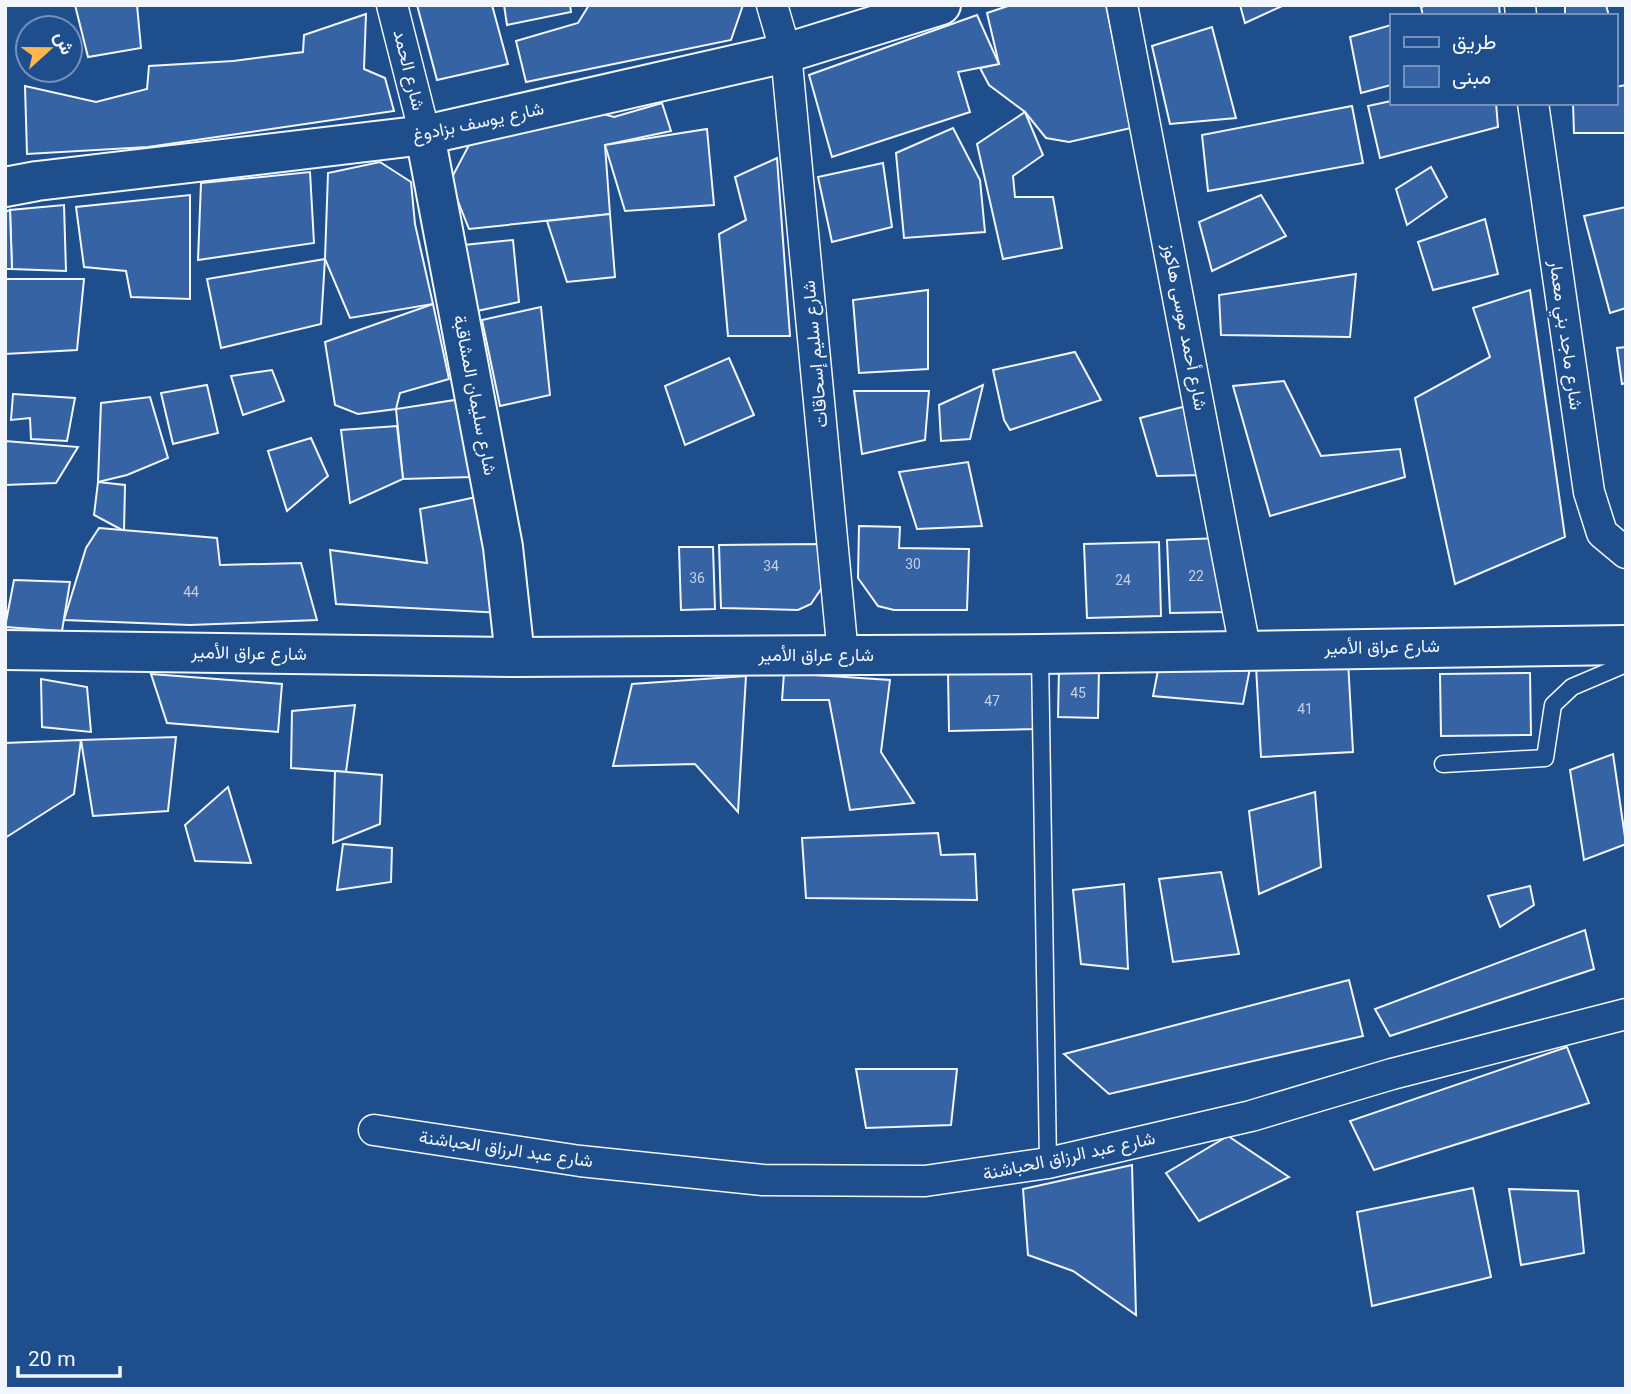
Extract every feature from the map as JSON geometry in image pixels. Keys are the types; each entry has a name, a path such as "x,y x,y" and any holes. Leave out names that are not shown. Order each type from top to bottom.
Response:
{"main road":[{"name":"شارع يوسف بزادوغ","path":"5,187 425,135 786,53 941,5"},
{"name":"شارع سليمان المشاقبة","path":"425,135 503,547 515,657"},
{"name":"شارع عراق الأمير","path":"5,650 515,657 1626,645"}],"street":[{"name":"شارع الحمد","path":"392,5 425,135"},
{"name":"شارع سليم إسحاقات","path":"772,5 786,53 843,655"},
{"name":"شارع أحمد موسى هاكوز","path":"1122,5 1245,649"},
{"name":"شارع ماجد بني معمار","path":"1533,105 1589,492 1602,533 1626,553"},
{"name":"شارع عبد الرزاق الحباشنة","path":"374,1130 580,1161 763,1180 925,1181 1048,1163 1251,1116 1392,1074 1626,1014"}],"lane":[{"path":"1040,653 1048,1163"},
{"path":"1443,764 1545,758 1553,705 1572,687 1626,664"}],"building":[{"path":"75,5 137,5 141,48 88,57 84,41 84,14 77,14"},
{"path":"417,5 492,5 508,64 437,80"},
{"path":"504,5 570,5 571,12 507,25"},
{"path":"589,5 743,5 731,40 526,82 516,41 578,23"},
{"path":"1011,5 1106,5 1131,128 1069,142 1046,138 1025,112 989,85 980,68 999,64 987,13"},
{"path":"1240,5 1282,5 1282,6 1245,23"},
{"path":"1499,5 1500,14 1423,14 1421,7"},
{"path":"1565,5 1606,5 1608,14 1565,14"},
{"path":"366,14 364,69 385,78 394,111 148,147 27,154 25,86 96,102 147,89 149,66 233,61 303,52 304,35"},
{"path":"977,15 999,64 958,72 970,112 832,157 809,75"},
{"path":"1390,25 1390,85 1361,93 1350,37"},
{"path":"1212,27 1236,118 1170,124 1152,46"},
{"path":"1626,85 1626,133 1574,133 1573,105 1617,105 1617,87"},
{"path":"1390,101 1390,105 1496,105 1498,127 1380,158 1368,106"},
{"path":"662,103 671,131 605,145 610,214 469,229 450,181 469,145 596,112 614,117"},
{"path":"1352,106 1363,163 1208,191 1202,135"},
{"path":"1025,112 1043,155 1013,176 1015,197 1053,197 1062,248 1003,259 977,144"},
{"path":"953,128 980,180 985,232 904,238 896,153"},
{"path":"707,129 714,205 625,211 605,145"},
{"path":"777,158 790,336 728,336 719,234 746,220 735,177"},
{"path":"380,162 411,182 415,224 433,304 350,318 325,259 328,173"},
{"path":"883,163 892,227 832,242 818,177"},
{"path":"1431,167 1447,197 1407,225 1396,189"},
{"path":"310,172 314,243 198,260 201,183"},
{"path":"190,195 190,299 131,297 126,271 84,267 76,207"},
{"path":"1261,195 1286,236 1212,271 1199,222"},
{"path":"64,205 66,271 12,269 10,210"},
{"path":"1626,207 1626,308 1610,313 1584,216"},
{"path":"10,210 12,269 5,269 5,212"},
{"path":"610,214 615,277 567,282 547,221"},
{"path":"1485,219 1498,274 1433,290 1418,242"},
{"path":"513,240 519,302 477,311 464,245"},
{"path":"325,259 321,324 221,348 207,279"},
{"path":"1356,274 1350,337 1221,335 1219,295"},
{"path":"6,279 84,279 77,350 5,354"},
{"path":"928,290 928,369 859,373 853,300"},
{"path":"1530,290 1565,537 1455,584 1415,398 1490,357 1473,308"},
{"path":"433,304 449,379 400,393 396,409 358,414 335,405 325,342"},
{"path":"541,307 550,395 500,406 482,320"},
{"path":"1626,347 1626,383 1622,384 1617,348"},
{"path":"1075,352 1101,400 1010,430 1004,420 993,370"},
{"path":"729,358 754,415 685,445 665,386"},
{"path":"272,370 284,401 243,415 231,376"},
{"path":"1284,381 1321,456 1400,449 1405,477 1270,516 1233,386"},
{"path":"207,385 218,433 173,444 161,393"},
{"path":"983,385 970,439 941,441 939,405"},
{"path":"854,391 929,391 925,440 862,454"},
{"path":"13,394 75,398 67,441 31,439 30,418 11,420"},
{"path":"150,397 168,458 127,475 98,482 101,403"},
{"path":"455,400 472,477 403,479 396,409"},
{"path":"1190,405 1201,475 1157,476 1140,418"},
{"path":"397,426 403,479 350,503 341,430"},
{"path":"311,438 328,476 287,511 268,451"},
{"path":"5,441 78,447 56,483 5,485"},
{"path":"968,462 982,526 917,529 899,472"},
{"path":"98,482 125,485 124,531 94,515"},
{"path":"481,496 502,613 336,604 330,550 427,563 420,509"},
{"path":"859,526 900,527 899,548 969,549 967,610 894,610 878,606 858,578"},
{"path":"99,528 217,538 220,565 301,563 317,620 190,625 64,620 86,548"},
{"path":"1222,538 1225,612 1170,613 1167,540"},
{"path":"1159,542 1161,616 1087,618 1084,544"},
{"path":"823,544 823,586 811,604 798,610 721,608 719,545"},
{"path":"679,547 713,547 715,609 681,610"},
{"path":"14,580 70,582 62,631 5,627"},
{"path":"1160,660 1251,663 1243,704 1153,696"},
{"path":"1348,660 1353,752 1261,757 1256,666"},
{"path":"1059,668 1099,669 1098,718 1058,717"},
{"path":"1035,671 1036,729 949,731 948,673"},
{"path":"784,673 890,680 881,752 914,803 850,810 829,700 782,700"},
{"path":"1530,673 1531,735 1441,736 1440,674"},
{"path":"151,674 282,684 278,732 167,723"},
{"path":"746,676 738,812 695,764 613,766 632,684"},
{"path":"41,679 87,687 91,732 42,727"},
{"path":"355,705 346,772 291,768 292,711"},
{"path":"176,737 168,811 93,816 81,740"},
{"path":"81,740 74,794 5,838 5,743"},
{"path":"1613,754 1626,844 1584,860 1570,770"},
{"path":"335,771 382,775 380,824 333,843"},
{"path":"228,787 251,863 195,861 185,825"},
{"path":"1315,792 1321,867 1259,894 1249,811"},
{"path":"938,833 941,855 975,854 977,900 806,898 802,838"},
{"path":"343,844 392,848 391,882 337,890"},
{"path":"1221,872 1239,954 1173,962 1159,879"},
{"path":"1124,884 1128,969 1081,964 1073,890"},
{"path":"1530,886 1534,905 1500,927 1488,896"},
{"path":"1585,930 1594,969 1390,1036 1375,1009"},
{"path":"1349,980 1363,1036 1109,1094 1064,1054"},
{"path":"1567,1047 1589,1103 1374,1170 1350,1121"},
{"path":"856,1069 957,1069 951,1125 866,1128"},
{"path":"1228,1136 1289,1177 1199,1221 1166,1173"},
{"path":"1132,1165 1136,1315 1073,1271 1028,1255 1023,1189"},
{"path":"1473,1188 1491,1277 1372,1306 1357,1212"},
{"path":"1509,1189 1578,1191 1584,1253 1521,1265"}]}
